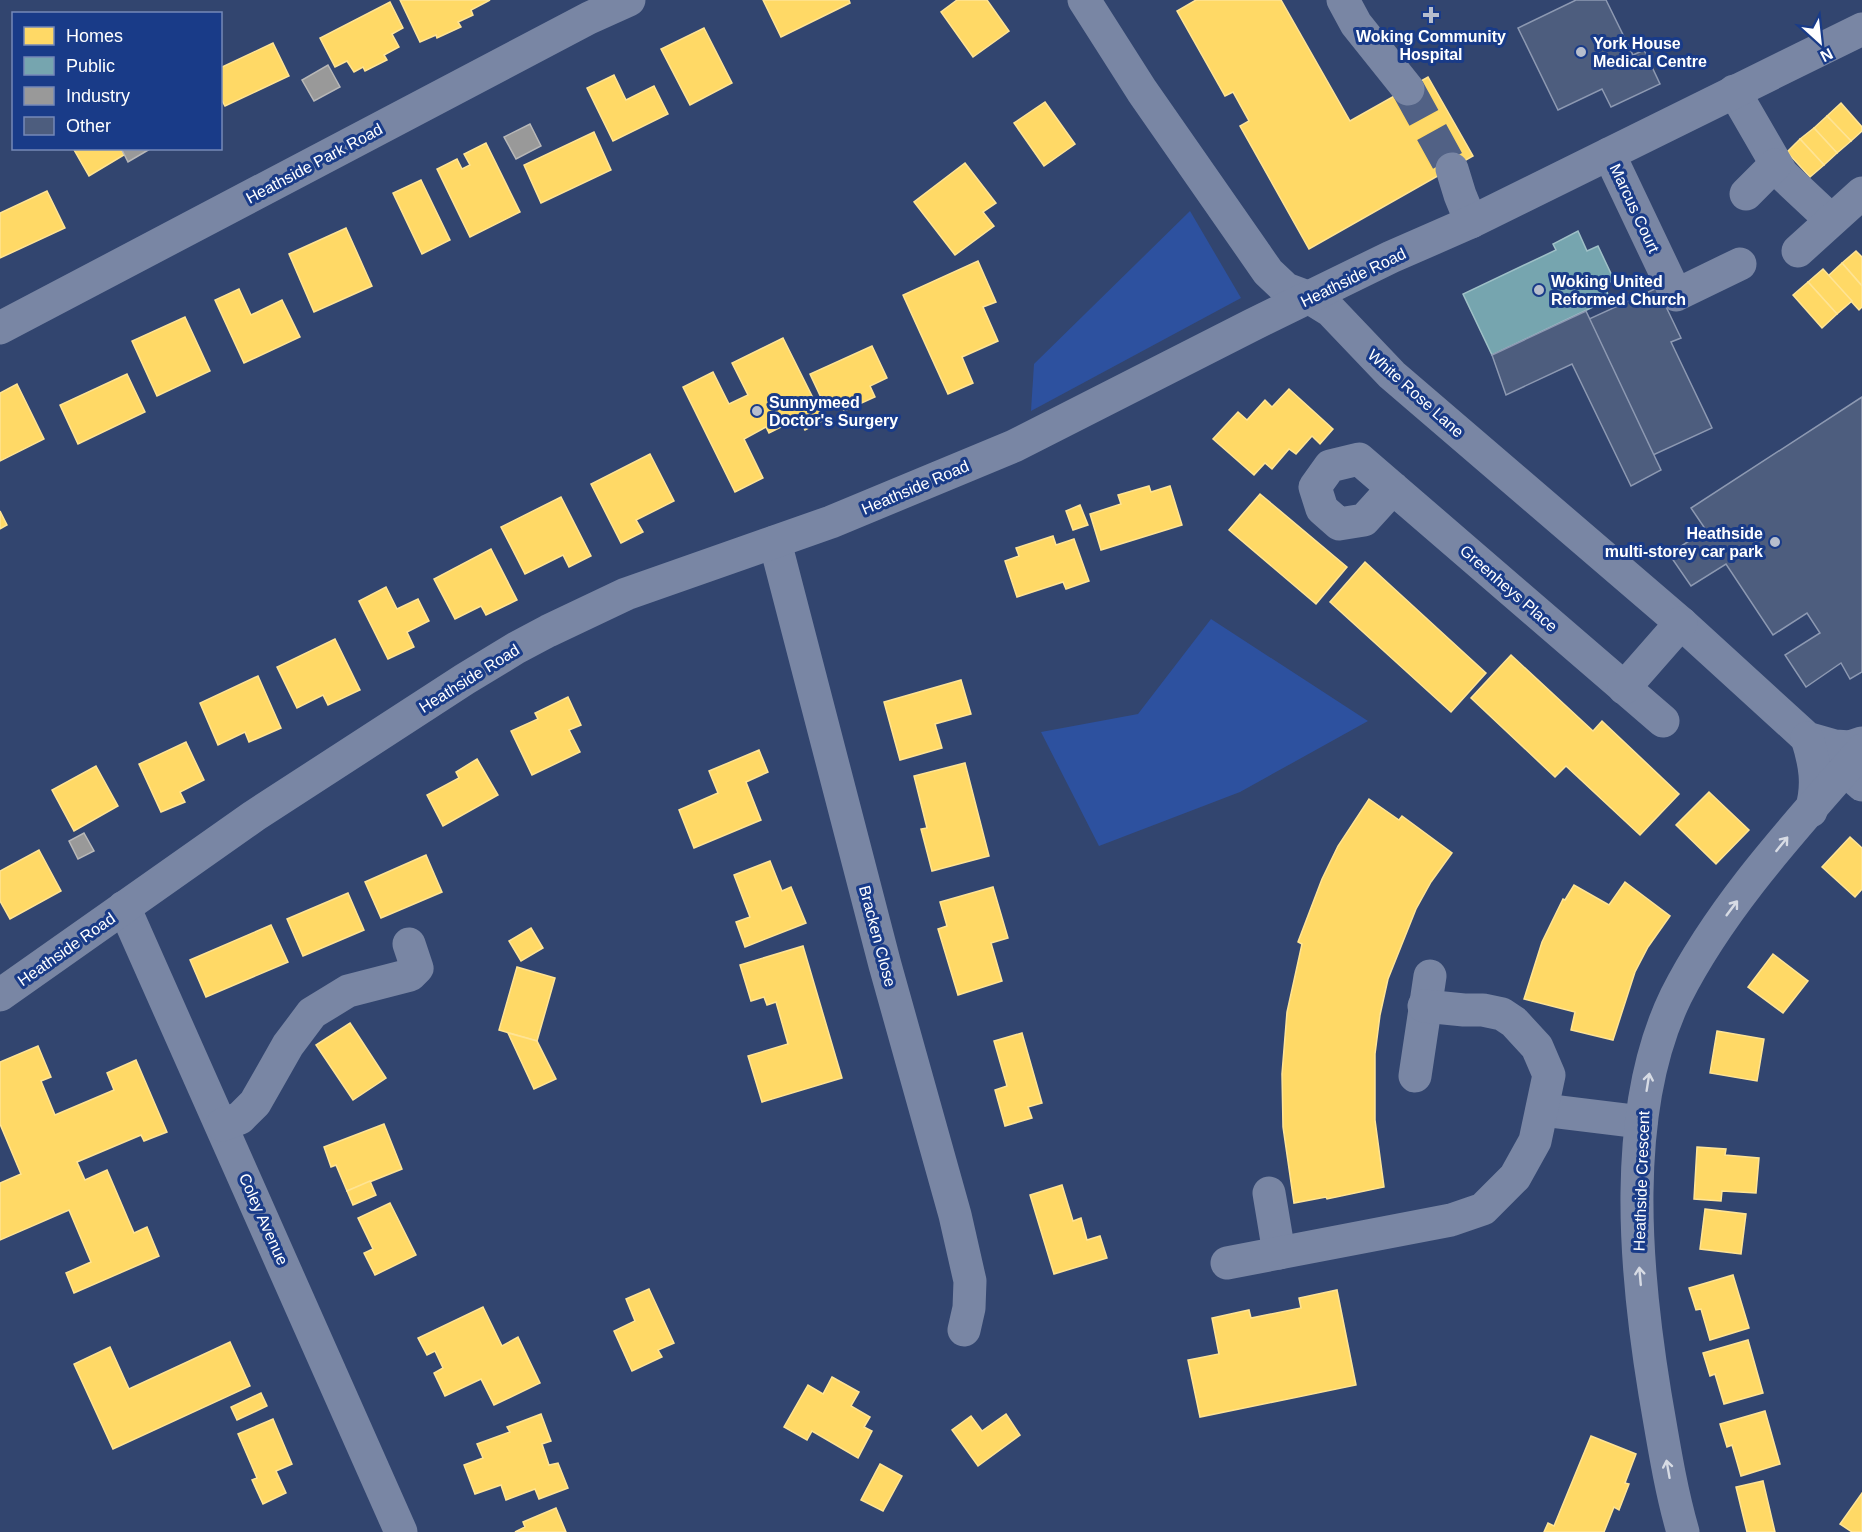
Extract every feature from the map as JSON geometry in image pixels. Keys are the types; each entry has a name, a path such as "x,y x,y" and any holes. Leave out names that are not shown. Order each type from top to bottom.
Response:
{"street":[{"name":"Heathside Park Road","path":"0,328 589,18 629,0"},
{"name":"White Rose Lane","path":"1084,0 1142,91 1268,272 1286,289 1310,298 1331,311 1392,375 1681,623 1807,738 1835,746 1850,747 1862,743"},
{"path":"1343,0 1356,24 1408,89"},
{"name":"Heathside Road","path":"0,995 264,809 516,648 587,611 626,594 831,522 1014,446 1392,257 1471,222 1862,28"},
{"path":"1734,91 1775,165 1831,220"},
{"name":"Marcus Court","path":"1609,154 1676,295 1740,264"},
{"path":"1746,194 1775,165"},
{"path":"1452,169 1471,222"},
{"path":"1798,251 1862,193"},
{"name":"Greenheys Place","path":"1393,488 1663,721"},
{"name":"Bracken Close","path":"775,542 885,965 958,1226 970,1281 969,1308 964,1330"},
{"path":"1624,688 1681,623"},
{"path":"1807,738 1816,772 1816,795 1811,811"},
{"name":"Heathside Crescent","path":"1678,1530 1643,1319 1638,1258 1638,1169 1641,1122 1654,1056 1676,998 1693,966 1733,906 1811,811 1856,769"},
{"name":"Coley Avenue","path":"124,907 401,1532"},
{"path":"222,1125 240,1118 255,1103 288,1045 312,1013 348,991 410,975 417,968 409,944"},
{"path":"1227,1263 1451,1220 1483,1209 1515,1178 1535,1141 1549,1075 1537,1047 1514,1022 1502,1014 1483,1010 1464,1010 1427,991 1414,1076"},
{"path":"1543,1110 1641,1122"},
{"path":"1269,1193 1279,1253"}],"shaded area":[{"path":"1190,211 1241,298 1031,411 1034,364"},
{"path":"1211,619 1368,721 1240,792 1099,846 1041,732 1138,714"}],"building: Homes":[{"path":"400,0 490,0 471,10 473,15 458,22 461,27 437,38 436,35 420,42"},
{"path":"763,0 849,0 850,3 781,37"},
{"path":"957,0 987,0 1009,31 973,57 941,12"},
{"path":"1196,0 1281,0 1350,121 1428,77 1473,156 1309,249 1240,126 1249,121 1233,92 1225,96 1177,11"},
{"path":"390,2 403,28 392,34 399,47 384,55 387,60 365,71 363,67 354,72 347,61 335,67 320,38"},
{"path":"704,28 732,83 690,105 661,49"},
{"path":"273,43 289,76 225,106 222,101 222,67"},
{"path":"614,75 626,100 654,86 668,114 613,141 587,88"},
{"path":"1045,102 1075,144 1044,166 1014,123"},
{"path":"1841,103 1862,127 1862,131 1851,141 1827,116"},
{"path":"1827,116 1851,141 1837,153 1814,128"},
{"path":"1814,128 1837,153 1824,165 1800,139"},
{"path":"594,132 611,170 541,203 524,165"},
{"path":"1800,139 1824,165 1810,177 1787,152"},
{"path":"486,143 520,212 470,237 437,169 457,159 462,169 470,165 464,154"},
{"path":"74,150 122,150 124,155 89,176"},
{"path":"965,163 996,203 983,212 994,226 955,255 914,202"},
{"path":"421,180 450,240 422,254 393,193"},
{"path":"47,191 65,228 0,258 0,213"},
{"path":"346,228 372,286 314,312 289,254"},
{"path":"1856,251 1862,257 1862,286 1842,263"},
{"path":"978,261 996,302 983,307 998,341 962,357 973,383 948,394 903,295"},
{"path":"1842,263 1862,286 1862,307 1859,310 1828,276"},
{"path":"1823,269 1852,301 1837,314 1808,282"},
{"path":"1808,282 1837,314 1822,328 1793,295"},
{"path":"239,289 251,315 282,300 300,337 244,363 215,300"},
{"path":"185,317 210,371 157,396 132,341"},
{"name":"Sunnymeed Doctor's Surgery","path":"783,338 824,420 805,430 799,418 769,433 766,427 744,439 763,478 735,492 683,387 713,372 729,404 748,395 732,363"},
{"path":"872,346 887,378 870,386 875,397 844,411 839,400 825,406 810,374"},
{"path":"127,374 145,412 78,444 60,405"},
{"path":"17,384 44,439 0,461 0,393"},
{"path":"1289,389 1333,429 1320,444 1312,436 1296,454 1289,449 1272,469 1265,463 1254,475 1213,439 1238,412 1247,420 1265,400 1272,407"},
{"path":"650,454 674,501 636,520 643,532 621,543 591,484"},
{"path":"1149,486 1151,492 1170,486 1182,525 1101,550 1090,514 1121,504 1118,495"},
{"path":"1260,494 1347,567 1316,604 1229,530"},
{"path":"561,497 591,556 569,567 563,555 525,574 501,527"},
{"path":"1080,505 1088,525 1073,530 1066,511"},
{"path":"0,511 7,525 0,529"},
{"path":"1053,536 1056,545 1074,539 1089,581 1066,589 1063,582 1017,597 1005,561 1019,556 1016,548"},
{"path":"491,549 517,600 486,615 481,606 455,619 434,579"},
{"path":"1365,562 1486,673 1451,712 1330,602"},
{"path":"386,587 397,609 418,599 429,621 407,632 414,647 388,659 359,601"},
{"path":"335,639 360,690 328,705 323,695 297,708 277,667"},
{"path":"1511,655 1593,731 1602,721 1679,794 1640,835 1566,766 1555,777 1471,698"},
{"path":"258,676 281,728 249,742 245,732 218,745 200,703"},
{"path":"961,680 971,714 935,724 942,748 900,760 884,702"},
{"path":"568,697 581,725 569,730 580,752 532,775 511,731 538,719 535,713"},
{"path":"186,742 204,780 180,792 185,802 161,812 139,764"},
{"path":"759,750 768,772 746,782 761,820 694,848 679,810 718,793 709,771"},
{"path":"477,759 498,795 443,826 427,795 459,778 456,772"},
{"path":"965,763 989,856 932,871 921,829 927,828 914,776"},
{"path":"96,766 118,806 74,831 52,790"},
{"path":"1709,792 1749,830 1716,864 1676,825"},
{"path":"1369,799 1399,820 1402,816 1452,853 1431,882 1416,909 1388,979 1380,1015 1375,1054 1375,1120 1384,1187 1327,1199 1326,1197 1294,1203 1283,1127 1282,1074 1287,1012 1302,944 1298,942 1322,879 1338,846"},
{"path":"1850,837 1862,848 1862,889 1855,897 1822,867"},
{"path":"39,850 61,891 10,919 0,901 0,871"},
{"path":"426,855 442,892 381,918 365,882"},
{"path":"770,861 782,891 791,887 806,923 745,947 736,922 750,917 734,875"},
{"path":"1625,882 1670,916 1648,947 1635,972 1613,1040 1571,1030 1575,1012 1524,999 1542,942 1563,899 1565,900 1574,885 1609,905"},
{"path":"993,887 1008,938 991,943 1002,981 958,995 938,929 947,926 940,902"},
{"path":"348,893 364,930 303,956 287,919"},
{"path":"271,925 288,962 206,997 190,960"},
{"path":"531,928 543,948 521,961 509,941"},
{"path":"803,946 842,1078 762,1102 748,1056 788,1044 776,1002 767,1005 764,997 751,1001 740,965"},
{"path":"1773,954 1808,981 1783,1013 1748,987"},
{"path":"517,967 555,978 537,1041 499,1030"},
{"path":"350,1023 386,1078 353,1100 316,1045"},
{"path":"1717,1031 1764,1039 1757,1081 1710,1073"},
{"path":"508,1033 537,1041 556,1079 534,1089"},
{"path":"1022,1033 1042,1103 1028,1107 1032,1118 1005,1126 995,1090 1007,1086 994,1041"},
{"path":"38,1046 51,1077 41,1081 55,1115 114,1090 107,1073 136,1060 167,1132 144,1141 141,1135 77,1162 85,1180 107,1170 134,1233 147,1227 159,1256 74,1293 66,1273 91,1262 69,1210 0,1240 0,1183 21,1174 0,1124 0,1062"},
{"path":"384,1124 402,1169 347,1191 336,1165 331,1167 324,1147"},
{"path":"1697,1147 1726,1149 1725,1155 1759,1158 1756,1193 1722,1191 1721,1201 1694,1199"},
{"path":"370,1181 376,1195 353,1205 347,1191"},
{"path":"1062,1185 1073,1221 1081,1218 1087,1240 1100,1236 1107,1258 1054,1274 1030,1195"},
{"path":"390,1203 416,1255 375,1275 364,1253 373,1249 358,1218"},
{"path":"1705,1209 1746,1214 1741,1254 1700,1249"},
{"path":"1733,1275 1749,1328 1710,1340 1701,1309 1696,1310 1689,1288"},
{"path":"649,1289 674,1343 658,1350 662,1357 632,1371 614,1331 635,1321 626,1299"},
{"path":"1337,1290 1356,1385 1200,1417 1188,1360 1219,1354 1212,1318 1249,1310 1251,1318 1301,1308 1299,1298"},
{"path":"483,1307 502,1346 518,1337 540,1383 494,1405 481,1379 445,1396 434,1373 443,1368 435,1351 427,1355 418,1338"},
{"path":"1748,1340 1763,1393 1724,1404 1715,1374 1710,1376 1703,1353"},
{"path":"230,1342 250,1386 113,1449 74,1364 110,1347 129,1389"},
{"path":"832,1377 859,1392 851,1406 870,1417 864,1427 872,1431 858,1458 812,1431 807,1440 784,1427 808,1385 823,1394"},
{"path":"261,1393 267,1406 237,1420 231,1407"},
{"path":"1765,1411 1780,1464 1741,1476 1732,1445 1727,1447 1720,1424"},
{"path":"541,1414 551,1441 542,1444 549,1465 558,1463 568,1488 539,1499 535,1489 506,1500 501,1485 475,1494 464,1465 483,1458 477,1444 510,1432 507,1427"},
{"path":"1006,1414 1020,1435 978,1466 952,1430 971,1416 982,1431"},
{"path":"273,1419 292,1464 276,1471 286,1493 263,1504 252,1480 257,1478 238,1434"},
{"path":"1591,1436 1636,1454 1625,1483 1629,1484 1619,1510 1614,1507 1604,1532 1544,1532 1548,1523 1554,1526"},
{"path":"880,1464 902,1476 883,1511 861,1500"},
{"path":"1763,1481 1775,1532 1747,1532 1736,1487"},
{"path":"1862,1493 1862,1532 1852,1532 1840,1524"},
{"path":"556,1508 566,1532 515,1532 525,1527 523,1522"}],"building: Public":[{"name":"Woking United Reformed Church","path":"1578,231 1587,251 1598,246 1614,280 1604,285 1610,299 1492,355 1463,294 1556,250 1553,244"}],"building: Industry":[{"path":"328,65 340,87 314,101 302,80"},
{"path":"530,124 541,146 516,159 504,137"},
{"path":"122,150 148,150 128,162"},
{"path":"84,833 94,851 78,859 69,841"}],"building: Other":[{"name":"York House Medical Centre","path":"1576,0 1606,0 1633,55 1644,50 1660,84 1611,107 1602,89 1558,110 1518,28"},
{"path":"1657,288 1681,338 1671,342 1712,428 1653,455 1589,319"},
{"path":"1586,311 1661,470 1631,486 1572,364 1506,395 1492,355"},
{"name":"Heathside multi-storey car park","path":"1862,397 1862,672 1850,679 1841,663 1806,687 1785,655 1820,633 1807,613 1773,635 1726,564 1691,586 1669,554 1706,530 1691,508"}],"tunnel":[{"path":"1408,89 1452,169"}],"place":[{"name":"Woking Community Hospital","path":"1431,15"},
{"name":"York House Medical Centre","path":"1581,52"},
{"name":"Woking United Reformed Church","path":"1539,290"},
{"name":"Sunnymeed Doctor's Surgery","path":"757,411"},
{"name":"Heathside multi-storey car park","path":"1775,542"}]}
